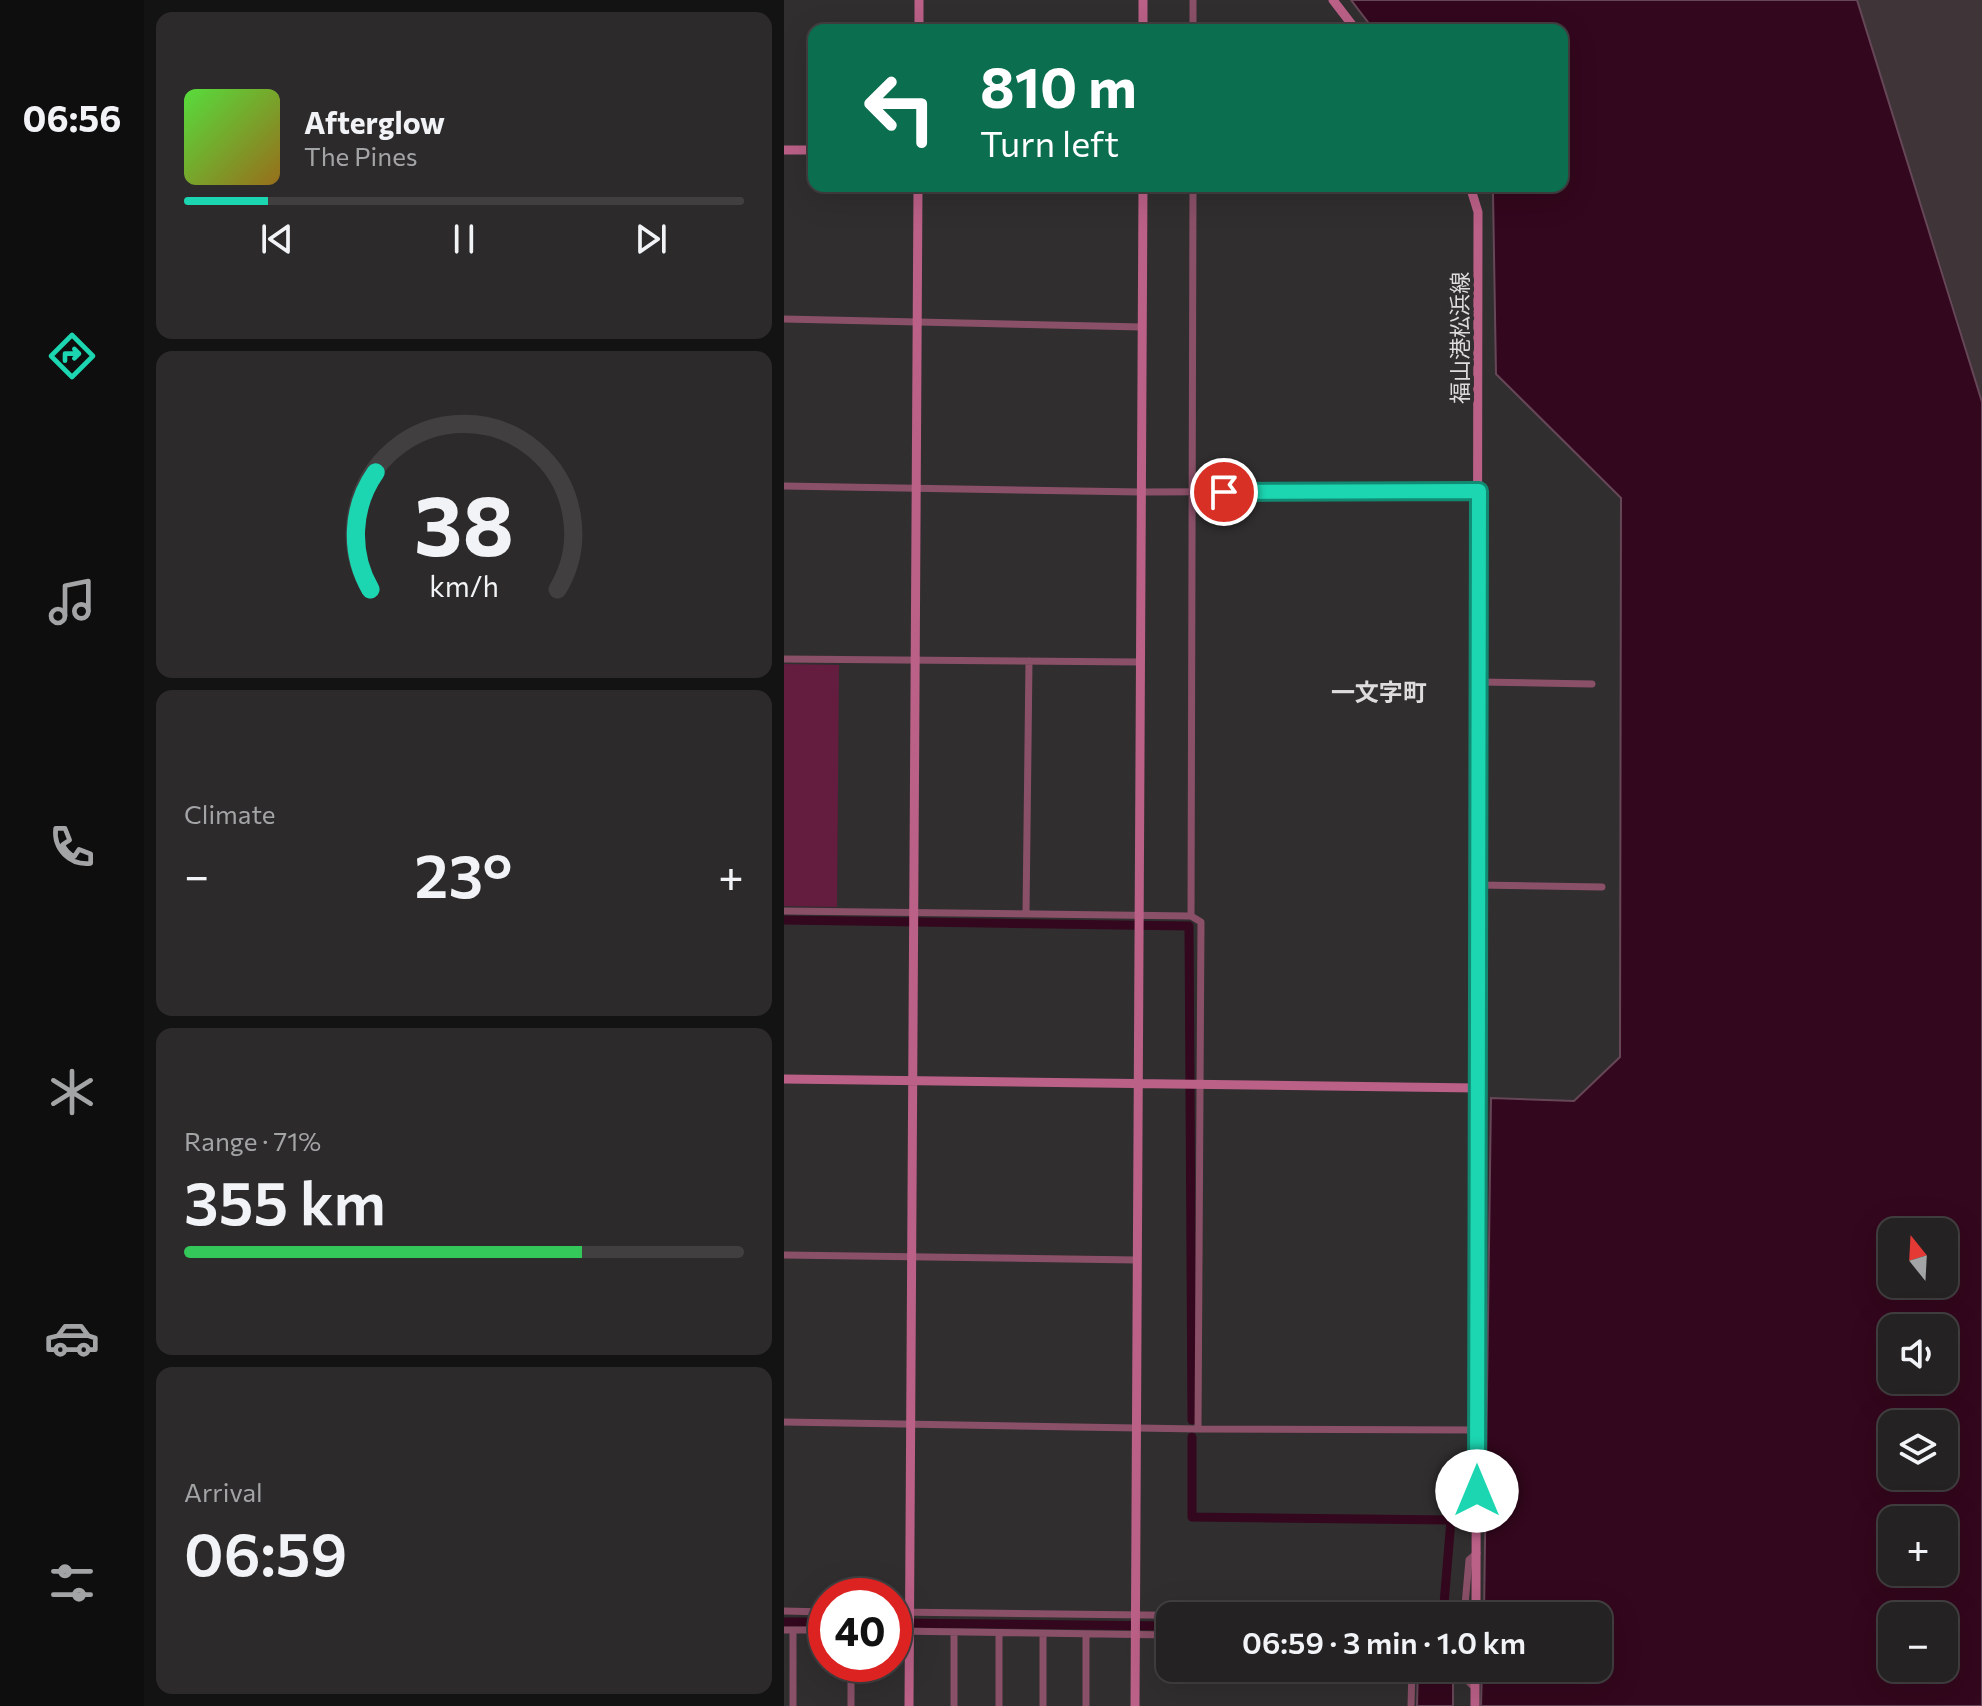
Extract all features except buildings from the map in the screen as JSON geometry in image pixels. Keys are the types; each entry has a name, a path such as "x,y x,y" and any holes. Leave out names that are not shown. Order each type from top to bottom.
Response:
{"street":[{"path":"919,0 919,24"},
{"path":"1143,0 1143,24"},
{"path":"1193,0 1193,24"},
{"path":"1333,0 1351,24"},
{"path":"784,150 808,150"},
{"path":"910,1578 918,192"},
{"path":"1135,1706 1134,1427 1143,192"},
{"path":"1191,916 1193,192"},
{"name":"福山港松浜線","path":"1472,192 1478,212 1479,491 1476,1602"},
{"path":"784,319 1142,327"},
{"path":"784,486 1192,493 1479,491"},
{"path":"784,659 1139,662"},
{"path":"1026,914 1029,661"},
{"path":"1479,682 1592,684"},
{"path":"1478,885 1602,887"},
{"path":"784,911 914,919 1026,914 1137,922 1191,916 1201,922 1198,1429"},
{"path":"784,1079 1477,1088"},
{"path":"784,1255 1137,1260"},
{"path":"784,1422 1477,1430"},
{"path":"1465,1602 1469,1560 1477,1553"},
{"path":"784,1611 808,1612"},
{"path":"912,1622 1156,1617"},
{"path":"912,1623 954,1632 1156,1634"},
{"path":"788,1630 793,1706"},
{"path":"954,1632 954,1706"},
{"path":"999,1634 999,1706"},
{"path":"1043,1634 1043,1706"},
{"path":"1086,1635 1086,1706"},
{"path":"851,1682 851,1706"},
{"path":"909,1682 909,1706"},
{"path":"1411,1706 1412,1682"},
{"path":"1469,1682 1475,1688"},
{"path":"1475,1682 1475,1706"}],"shaded area":[{"path":"1351,0 1857,0 1982,402 1982,1706 1481,1706 1482,1682 1612,1682 1612,1602 1484,1602 1491,1098 1574,1101 1620,1057 1621,498 1496,374 1492,192 1568,192 1568,24 1369,24"},
{"path":"1857,0 1982,0 1982,402 1957,317"},
{"path":"784,664 839,665 837,907 784,906"},
{"path":"1418,1682 1453,1682 1453,1706 1417,1706"}],"waterway":[{"path":"784,920 1189,926 1192,1420"},
{"path":"1192,1437 1192,1517 1451,1520 1444,1602"},
{"path":"784,1622 808,1622"},
{"path":"912,1623 1156,1626"}],"district":[{"name":"一文字町","path":"1379,693"}],"route":[{"path":"1224,492 1479,491 1477,1491"}]}
